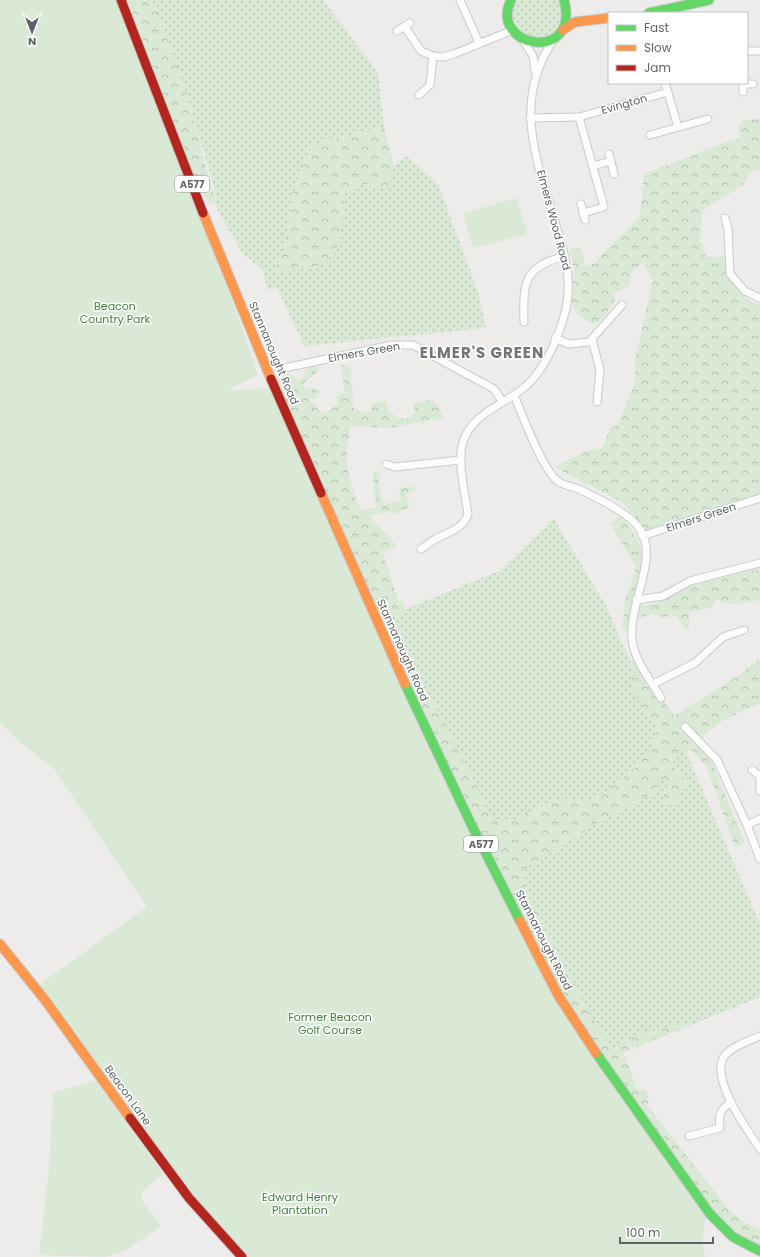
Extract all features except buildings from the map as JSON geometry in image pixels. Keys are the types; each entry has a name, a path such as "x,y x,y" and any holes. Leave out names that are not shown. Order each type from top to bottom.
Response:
{"main road":[{"name":"Stannanought Road","path":"120,0 266,367 395,663 472,826 558,995 623,1091 710,1214 733,1237 760,1251"},
{"path":"504,0 508,12 509,22 513,30 523,40 539,43 554,39 575,22 608,18"},
{"path":"508,12 511,0"},
{"path":"561,32 566,24 567,14 564,0"},
{"path":"654,12 709,0"},
{"name":"Beacon Lane","path":"0,944 38,991 172,1177 239,1256"}],"street":[{"path":"460,0 479,43"},
{"path":"397,31 408,25 417,47 421,51 433,56 443,57 513,30"},
{"name":"Elmers Wood Road","path":"514,396 535,376 547,357 565,313 569,289 565,256 532,140 530,118 530,105 535,77 542,56 554,39"},
{"name":"Elmers Wood Road","path":"523,40 533,56 535,77"},
{"path":"748,51 760,51"},
{"path":"419,95 430,85 433,56"},
{"path":"665,84 678,127"},
{"path":"743,84 743,92"},
{"path":"748,84 753,84"},
{"name":"Evington","path":"530,118 580,117 668,92"},
{"path":"580,117 604,207 584,216 581,204"},
{"path":"650,135 708,119"},
{"path":"593,166 610,158 614,174"},
{"path":"725,218 728,229 730,274 745,292 760,298"},
{"path":"524,322 528,310 526,285 531,273 542,263 565,256"},
{"path":"556,338 569,344 589,342 622,305"},
{"path":"592,339 600,370 597,402"},
{"name":"Elmers Green","path":"280,368 392,345 413,345 494,389 502,401"},
{"path":"421,550 434,540 457,528 466,521 468,514 462,460 462,442 469,428 502,401 514,396 547,468 559,482 593,496 628,517 641,531 646,560 644,574 636,600 632,624 633,644 640,664 662,698"},
{"path":"386,464 395,467 462,460"},
{"name":"Elmers Green","path":"642,536 760,498"},
{"path":"636,600 663,596 690,581 760,563"},
{"path":"653,684 695,663 724,637 744,630"},
{"path":"685,727 717,760 747,825 760,859"},
{"path":"752,770 760,776 760,791"},
{"path":"747,825 760,819"},
{"path":"760,1036 731,1050 723,1060 722,1077 731,1102 760,1149"},
{"path":"689,1136 720,1128 718,1117 720,1111 731,1102"}],"green space":[{"name":"Former Beacon Golf Course","path":"0,0 121,0 198,200 258,375 227,390 276,388 331,517 558,995 706,1216 702,1243 705,1257 244,1257 201,1207 32,990 147,907 54,769 21,743 0,722"},
{"path":"127,0 153,0 184,85 216,203 210,205 201,191 185,155"},
{"path":"153,0 323,0 378,73 384,127 312,145 295,186 286,242 275,268 277,272 322,265 344,195 359,183 373,187 391,181 394,167 407,156 438,184 477,289 486,328 304,346 277,287 268,290 263,270 242,253 217,208 215,192 200,139"},
{"path":"516,0 559,0 562,8 562,20 559,28 552,34 538,40 519,32 512,15"},
{"path":"760,119 760,170 753,170 742,186 703,210 700,242 702,243 706,257 725,257 728,273 733,284 753,303 760,303 760,501 646,532 636,517 622,502 554,467 589,450 602,448 610,429 619,423 635,382 635,360 653,280 643,263 632,272 629,286 614,293 615,301 602,319 593,324 576,313 572,301 575,274 570,249 581,248 585,266 596,263 601,255 640,217 644,174 726,142 740,139 738,127 742,120"},
{"path":"384,127 394,167 391,181 385,188 359,183 344,194 341,234 338,245 328,261 310,268 277,272 275,268 286,242 293,193 300,172 312,145"},
{"path":"517,198 527,234 473,248 463,213"},
{"path":"316,359 319,370 304,383 304,387 310,390 313,388 318,391 317,398 309,400 323,413 338,405 336,396 345,393 341,365 350,366 354,409 367,413 372,410 371,404 386,401 389,411 400,419 410,418 415,412 413,404 431,400 439,406 443,418 389,428 351,426 347,449 348,469 352,489 361,511 376,507 373,472 380,473 379,485 383,504 401,501 399,488 415,487 416,491 406,494 410,507 395,514 386,512 369,516 397,546 385,551 384,557 398,600 405,603 404,612 391,618 473,777 486,808 494,817 499,820 515,820 553,800 561,798 579,800 590,799 613,786 636,766 652,744 656,734 656,729 654,723 634,692 631,677 632,662 636,662 674,716 739,675 760,658 760,704 734,715 716,725 703,738 699,746 711,760 745,843 735,847 706,766 691,750 679,753 672,766 683,777 693,782 678,791 680,802 666,805 663,799 664,792 670,789 667,782 662,781 652,794 593,826 525,869 524,879 530,900 597,1027 613,1047 646,1032 680,1023 684,1027 623,1052 637,1089 646,1090 649,1100 647,1105 730,1211 745,1223 760,1229 760,1249 719,1221 562,996 434,737 277,383 277,374 285,370 298,380 303,377 306,370 303,361"},
{"path":"622,516 639,542 643,555 650,559 640,594 634,606 642,606 658,602 694,585 760,569 760,603 755,600 741,604 731,604 717,599 710,608 689,612 689,629 685,630 677,616 661,617 654,613 636,619 636,631 622,630 625,599 636,567 610,523"},
{"path":"554,519 605,604 649,703 688,756 760,924 760,997 625,1052 605,1058 377,621 501,570"},
{"path":"96,1080 163,1174 142,1191 142,1201 161,1226 127,1249 106,1257 39,1255 49,1169 53,1093"}],"traffic: fast":[{"path":"511,0 507,16 512,29 522,38 535,42 549,41 560,34 566,20 564,0"},
{"path":"654,12 709,0"},
{"path":"405,684 472,826 520,921"},
{"path":"596,1053 710,1214 733,1237 760,1251"}],"traffic: slow":[{"path":"563,30 575,22 608,18"},
{"path":"203,213 271,379"},
{"path":"321,493 405,684"},
{"path":"520,921 558,995 596,1053"},
{"path":"0,944 45,1000 130,1118"}],"traffic: jam":[{"path":"121,0 203,213"},
{"path":"271,379 321,493"},
{"path":"130,1118 189,1198 242,1257"}],"district":[{"name":"ELMER'S GREEN","path":"482,352"}],"park label":[{"name":"Beacon Country Park","path":"115,312"},
{"name":"Edward Henry Plantation","path":"300,1203"}]}
